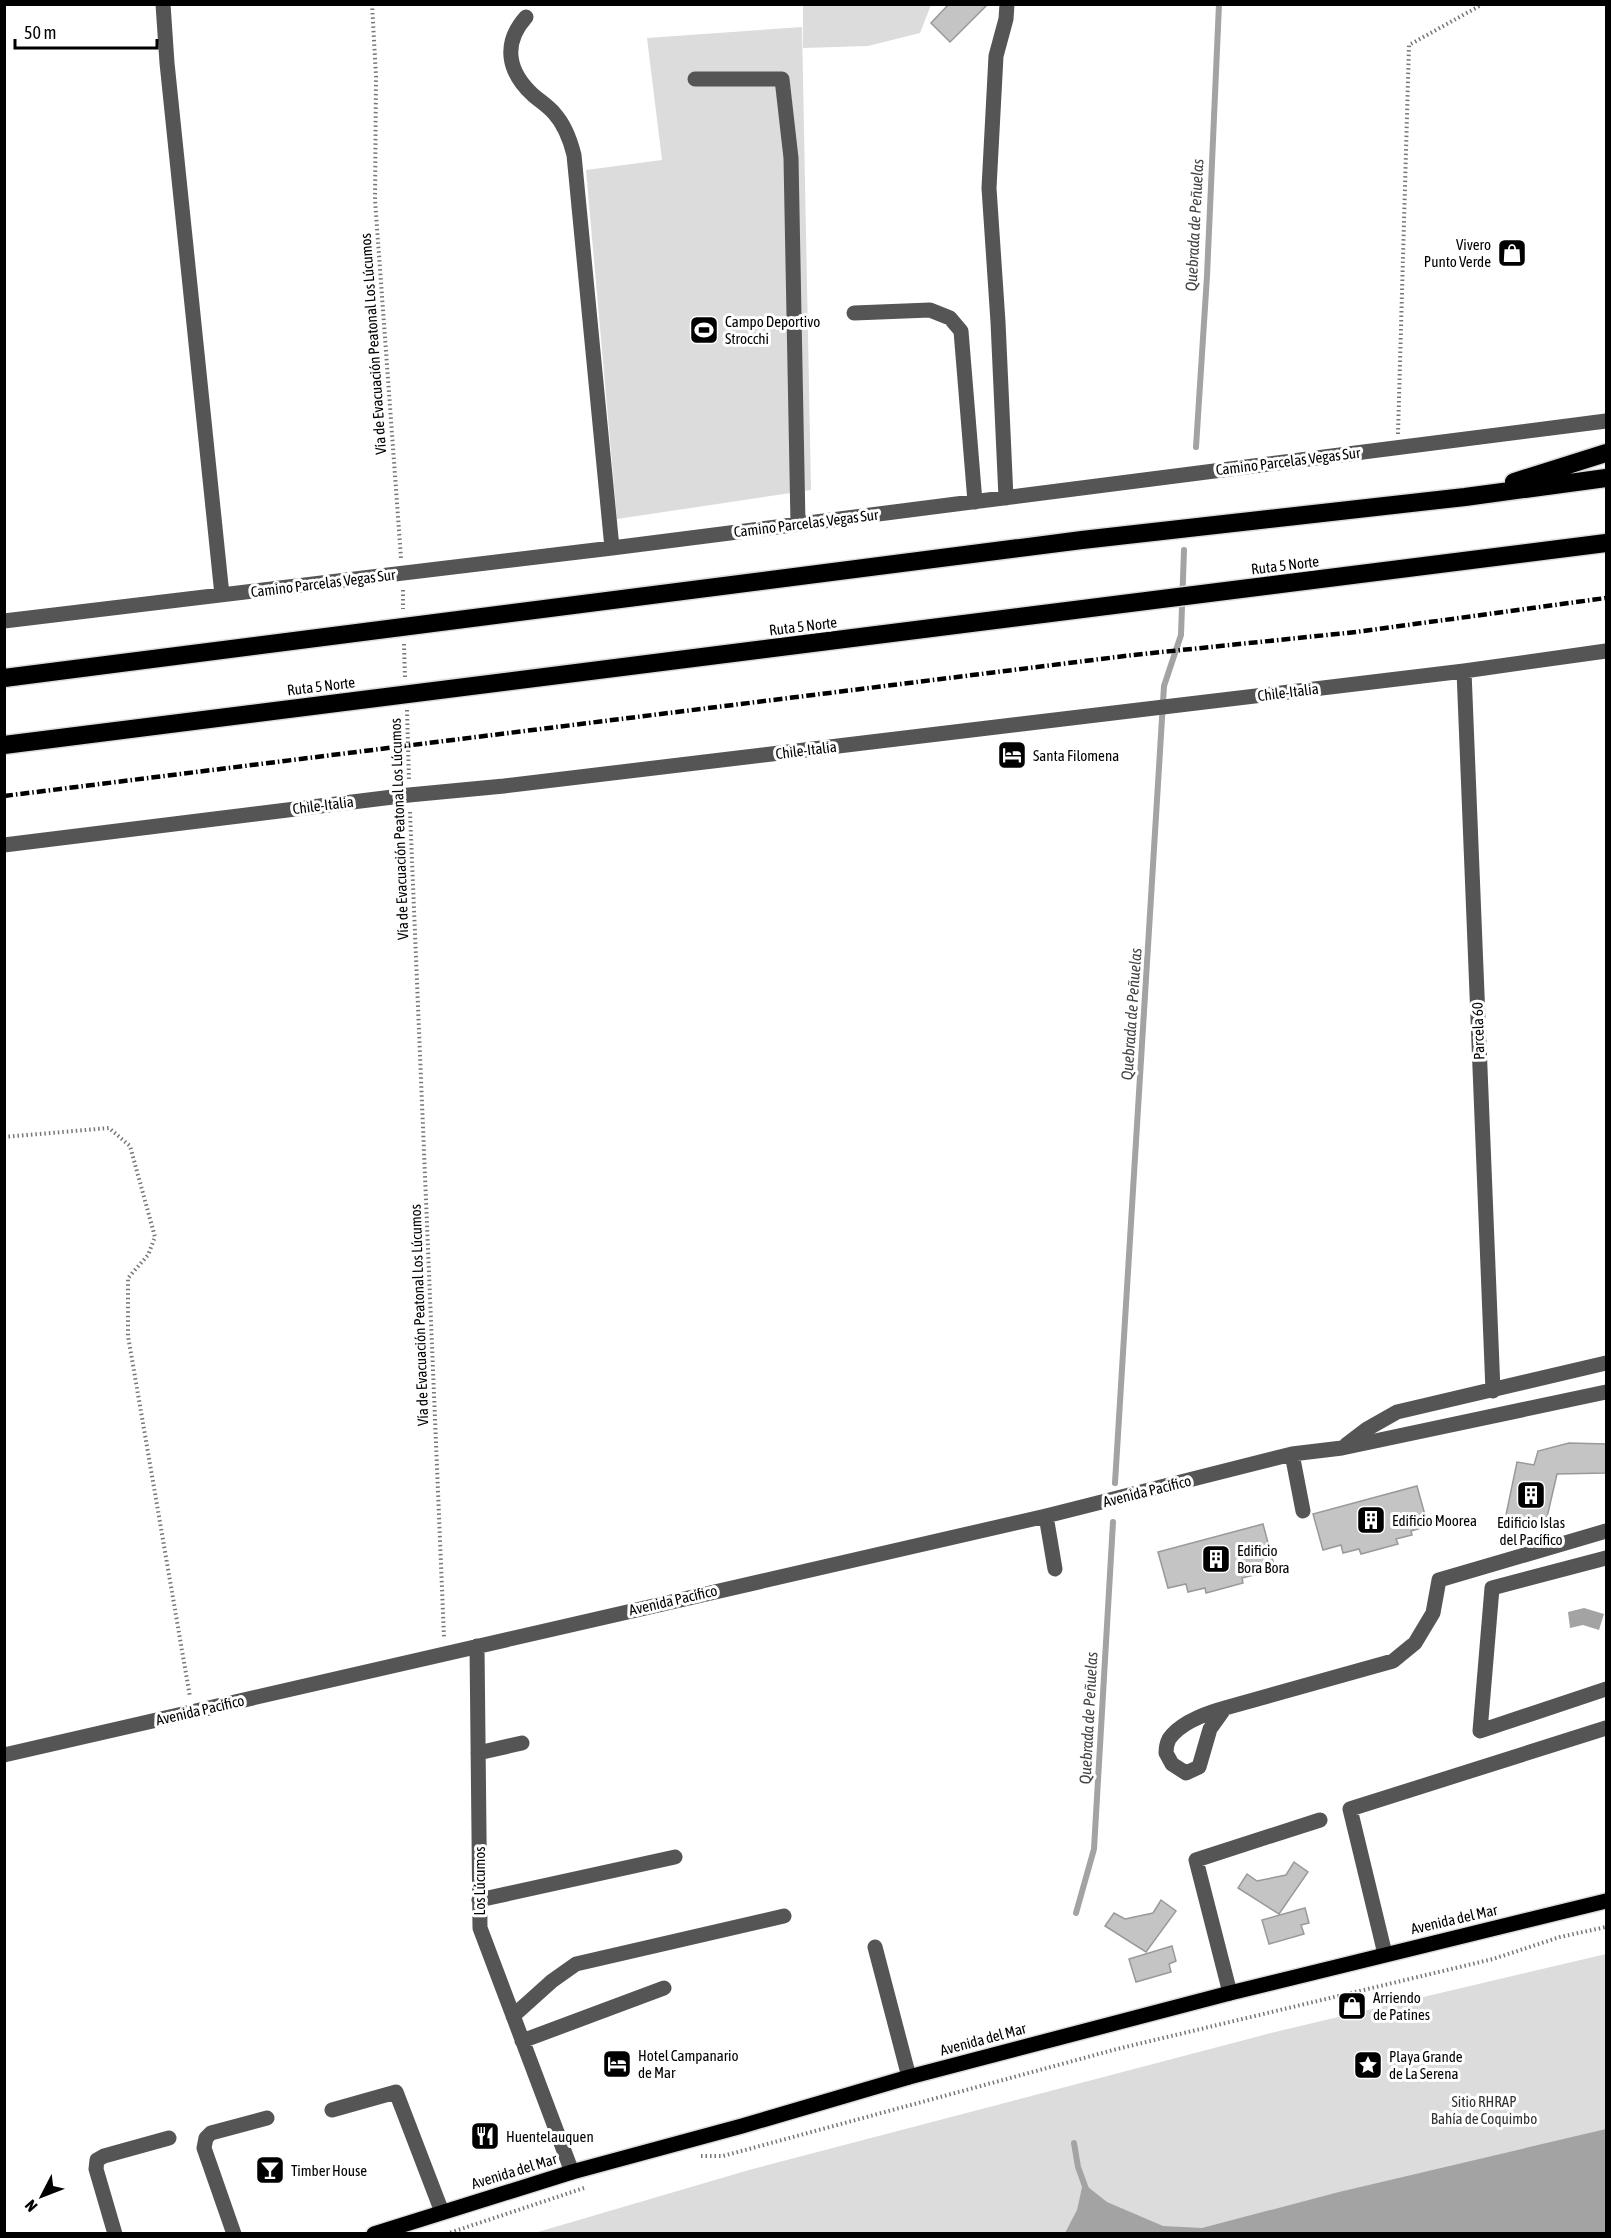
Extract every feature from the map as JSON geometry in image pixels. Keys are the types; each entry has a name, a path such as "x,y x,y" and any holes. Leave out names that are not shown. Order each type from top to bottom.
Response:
{"highway":[{"path":"1465,497 1606,453"},
{"path":"4,678 1082,540 1465,497 1606,478"},
{"name":"Ruta 5 Norte","path":"4,745 1606,543"}],"main road":[{"name":"Avenida del Mar","path":"374,2234 572,2172 742,2126 909,2077 1230,1993 1606,1901"}],"street":[{"path":"163,4 222,595"},
{"path":"1006,498 989,188 996,56 1006,19 1007,4"},
{"path":"526,17 513,35 510,57 513,68 526,89 554,112 561,121 574,155 612,548"},
{"path":"696,79 782,78 791,158 798,524"},
{"path":"854,312 930,310 950,318 961,332 975,502"},
{"name":"Camino Parcelas Vegas Sur","path":"4,621 612,548 1606,421"},
{"name":"Chile-Italia","path":"4,845 1464,671 1606,651"},
{"name":"Parcela 60","path":"1464,671 1492,1391"},
{"path":"1342,1448 1367,1429 1397,1412 1606,1363"},
{"name":"Avenida Pacífico","path":"4,1755 1046,1516 1292,1454 1342,1448 1606,1392"},
{"path":"1292,1454 1304,1511"},
{"path":"1046,1516 1055,1569"},
{"path":"1225,1708 1393,1661 1415,1643 1433,1613 1439,1580 1606,1531"},
{"path":"1606,1558 1492,1588 1480,1731 1606,1689"},
{"name":"Los Lúcumos","path":"477,1646 478,1918 483,1938 572,2172"},
{"path":"1385,1954 1350,1809 1606,1728"},
{"path":"478,1753 522,1743"},
{"path":"1230,1993 1196,1860 1320,1820"},
{"path":"479,1900 675,1857"},
{"path":"513,2016 552,1981 576,1964 784,1916"},
{"path":"875,1947 909,2077"},
{"path":"522,2041 664,1988"},
{"path":"332,2110 396,2092 442,2212"},
{"path":"234,2234 204,2148 206,2138 211,2133 267,2118"},
{"path":"115,2234 96,2169 97,2160 169,2138"}],"path":[{"name":"Vía de Evacuación Peatonal Los Lúcumos","path":"372,4 376,76 375,200 403,573 409,795 445,1653"},
{"path":"1398,447 1409,45 1483,4"},
{"path":"4,1137 109,1128 130,1146 155,1237 148,1255 128,1278 128,1336 192,1711"},
{"path":"692,2156 723,2156 1118,2049 1493,1959 1560,1937 1606,1927"},
{"path":"446,2234 585,2188"}],"green space":[{"path":"803,4 931,5 920,33 868,46 803,48"},
{"name":"Campo Deportivo Strocchi","path":"802,27 811,490 617,519 586,170 662,160 647,38"},
{"name":"Sitio RHRAP Bahía de Coquimbo","path":"1606,1954 1606,2233 531,2234 749,2170 1279,2031"}],"shaded area":[{"path":"1584,1608 1604,1614 1599,1630 1583,1625 1570,1628 1568,1612"},
{"path":"1606,2129 1606,2233 1065,2233 1077,2210 1083,2183 1107,2202 1163,2226 1202,2228 1339,2192"}],"building":[{"path":"949,4 988,4 950,42 931,23"},
{"name":"Edificio Islas del Pacífico","path":"1569,1443 1606,1444 1606,1473 1557,1474 1545,1526 1506,1515 1517,1462 1534,1465 1538,1451"},
{"name":"Edificio Moorea","path":"1417,1486 1428,1526 1411,1531 1412,1535 1396,1539 1398,1544 1361,1554 1359,1549 1343,1553 1341,1545 1323,1550 1313,1514"},
{"name":"Edificio Bora Bora","path":"1263,1524 1274,1565 1257,1570 1258,1574 1242,1578 1243,1583 1206,1593 1205,1588 1188,1592 1186,1584 1168,1588 1158,1552"},
{"path":"1294,1862 1308,1872 1279,1914 1238,1888 1247,1874 1257,1881 1286,1875"},
{"path":"1161,1900 1176,1911 1146,1952 1105,1926 1114,1913 1125,1919 1153,1913"},
{"path":"1305,1908 1309,1923 1301,1925 1304,1934 1269,1944 1262,1920"},
{"path":"1172,1946 1176,1961 1169,1964 1171,1972 1136,1982 1129,1959"}],"waterway":[{"name":"Quebrada de Peñuelas","path":"1196,447 1207,276 1219,4"},
{"name":"Quebrada de Peñuelas","path":"1115,1483 1164,686 1181,635 1184,550"},
{"name":"Quebrada de Peñuelas","path":"1076,1913 1094,1849 1113,1522"},
{"path":"1074,2143 1078,2167 1086,2189"}],"railway":[{"path":"4,796 1133,655 1356,632 1606,598"}],"place":[{"name":"Vivero Punto Verde","path":"1512,253"},
{"name":"Campo Deportivo Strocchi","path":"704,330"},
{"name":"Santa Filomena","path":"1012,755"},
{"name":"Edificio Islas del Pacífico","path":"1531,1495"},
{"name":"Edificio Moorea","path":"1371,1520"},
{"name":"Edificio Bora Bora","path":"1216,1559"},
{"name":"Arriendo de Patines","path":"1352,2006"},
{"name":"Hotel Campanario de Mar","path":"617,2064"},
{"name":"Playa Grande de La Serena","path":"1368,2065"},
{"name":"Huentelauquen","path":"485,2136"},
{"name":"Timber House","path":"270,2170"}]}
